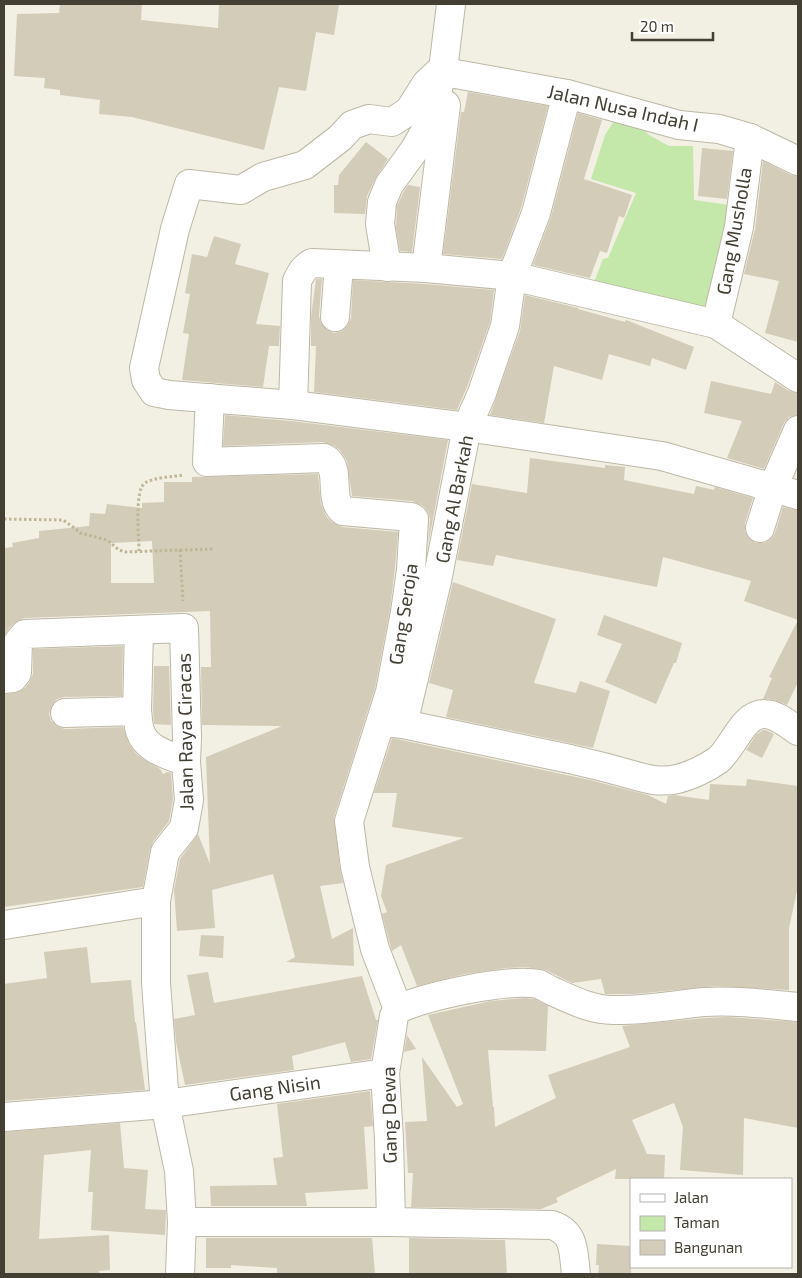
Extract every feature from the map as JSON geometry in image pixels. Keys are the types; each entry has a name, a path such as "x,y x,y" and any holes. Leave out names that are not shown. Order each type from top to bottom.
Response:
{"street":[{"path":"426,268 451,4"},
{"path":"388,267 380,224 382,202 389,185 415,149 428,126 446,70"},
{"path":"446,70 426,84 409,111 392,122 369,119 352,125 340,138 305,164 264,178 241,190 189,184 175,229 144,368 146,380 154,392 169,395 293,405 467,427 662,456 786,491"},
{"name":"Jalan Nusa Indah I","path":"446,70 567,94 679,125 719,129 750,138 798,161"},
{"name":"Gang Al Barkah","path":"392,723 437,581 467,427 482,393 505,326 512,276 536,213 567,94"},
{"name":"Gang Musholla","path":"716,324 739,227 750,138"},
{"path":"293,405 297,281 301,272 312,263 426,268 512,276 716,324 798,378"},
{"path":"335,317 339,265"},
{"path":"208,462 210,398"},
{"path":"760,528 786,491 798,430"},
{"name":"Gang Seroja","path":"208,462 324,458 332,466 338,505 343,511 413,517 405,612 390,692 392,723 349,822 355,867 375,950 398,1009"},
{"name":"Jalan Raya Ciracas","path":"4,679 13,678 17,673 18,642 25,634 184,628 186,762 189,800 184,828 166,852 156,901 156,983 165,1104"},
{"path":"139,630 137,711 140,732 147,744 160,752 186,762"},
{"path":"65,713 137,711"},
{"path":"392,723 542,753 656,781 677,779 703,769 717,760 731,745 744,725 755,716 771,715 798,730"},
{"path":"4,925 156,901"},
{"path":"398,1009 420,1000 472,989 525,984 540,984 583,1005 601,1010 626,1011 704,1002 755,1002 798,1007"},
{"name":"Gang Dewa","path":"391,1222 385,1073 394,1016 398,1009"},
{"name":"Gang Nisin","path":"4,1117 165,1104 385,1073"},
{"path":"165,1104 179,1171 182,1222 180,1274"},
{"path":"182,1222 391,1222 552,1225 567,1233 572,1245 576,1274"}],"path":[{"path":"139,551 139,497 141,486 154,480 203,472 208,462"},
{"path":"4,519 62,520 80,533 107,540 119,550 126,552 214,549"},
{"path":"180,550 184,628"}],"green space":[{"path":"618,115 634,120 649,135 669,146 693,146 694,200 736,206 713,319 591,290 603,259 608,258 636,193 591,179 605,135"}],"building":[{"path":"60,4 142,4 141,20 218,28 219,4 339,4 334,35 316,32 306,91 279,87 264,150 132,117 99,114 100,100 60,95 60,90 44,88 45,78 14,76 17,14 59,13"},
{"path":"468,92 548,106 521,208 502,259 443,254 461,112 464,112"},
{"path":"578,113 602,120 584,179 632,195 624,218 619,216 607,253 600,251 590,278 533,265 551,217"},
{"path":"366,142 388,159 367,196 365,214 334,213 334,185 338,185 339,175"},
{"path":"702,148 733,151 727,199 698,196"},
{"path":"763,161 791,175 798,176 798,342 765,333 779,281 744,274 755,229"},
{"path":"408,185 420,187 412,252 400,251 396,228 397,206"},
{"path":"214,236 241,244 235,264 269,273 256,324 280,326 279,346 269,346 263,387 182,380 189,334 183,333 190,294 185,293 192,254 207,257"},
{"path":"316,279 322,279 319,316 321,323 327,330 334,333 342,331 348,325 351,318 353,280 494,290 490,322 457,410 314,392 316,346 311,346 311,317"},
{"path":"525,295 625,322 626,320 694,347 686,370 652,358 650,366 609,354 602,380 554,366 544,423 490,415 520,331"},
{"path":"711,381 771,394 775,382 789,391 798,393 798,415 789,417 784,423 764,469 727,458 742,421 704,413"},
{"path":"225,415 448,440 428,545 430,519 428,512 423,506 412,501 352,496 347,461 340,450 334,446 323,442 223,446"},
{"path":"530,458 605,468 605,465 625,467 624,480 694,494 696,486 714,490 715,487 753,498 745,523 745,531 749,539 756,543 764,543 771,539 775,533 783,507 798,510 798,620 744,601 751,581 663,557 657,587 496,555 493,566 457,560 472,484 527,493"},
{"path":"318,474 321,504 326,516 332,522 342,527 398,532 390,609 375,688 334,817 343,883 320,886 332,939 353,928 354,966 286,962 295,957 273,874 212,890 215,928 177,931 174,890 180,859 198,834 210,864 206,757 282,726 202,725 201,667 211,667 210,611 24,618 13,624 6,632 4,638 4,548 13,547 12,543 39,538 39,531 89,526 90,513 105,514 107,504 142,508 142,503 164,502 164,482 192,482 192,477","holes":["152,541 154,583 111,583 111,543"]},
{"path":"453,582 556,619 534,683 576,693 580,681 610,691 593,748 446,717 453,690 429,683"},
{"path":"604,615 682,643 676,663 674,663 656,704 605,682 622,644 597,635"},
{"path":"798,620 798,682 787,705 774,700 763,699 772,678 769,677"},
{"path":"123,646 122,696 64,697 57,699 52,705 49,714 51,721 65,729 123,727 129,744 137,755 160,769 163,774 171,773 173,799 169,821 150,849 143,887 4,907 4,694 15,693 25,688 29,683 33,674 33,649"},
{"path":"154,666 169,666 171,725 154,724"},
{"path":"763,730 774,734 762,758 746,750 756,735"},
{"path":"392,738 590,780 648,795 666,804 668,796 674,795 709,800 710,784 746,786 747,779 798,786 798,886 789,928 789,990 716,986 635,994 605,994 601,979 572,983 546,970 525,967 465,974 417,986 401,945 392,951 382,914 387,912 381,896 386,865 464,838 392,827 397,793 374,793"},
{"path":"201,935 224,936 223,958 199,956"},
{"path":"87,947 91,983 131,980 145,1090 4,1101 4,984 47,978 44,952"},
{"path":"208,972 214,1003 362,976 376,1020 378,1020 371,1059 351,1062 345,1042 292,1056 294,1070 185,1085 176,1042 174,1019 195,1015 187,975"},
{"path":"525,998 535,999 548,1006 546,1051 488,1050 495,1127 556,1098 548,1075 630,1047 622,1026 727,1017 798,1022 798,1128 744,1118 743,1175 680,1170 683,1127 674,1103 632,1120 647,1154 665,1155 664,1178 615,1179 616,1169 556,1198 558,1202 541,1209 411,1207 413,1173 408,1173 405,1122 427,1121 422,1057 457,1107 463,1104 428,1015 491,1001"},
{"path":"407,1035 416,1049 404,1052"},
{"path":"370,1091 373,1126 364,1127 368,1189 305,1193 307,1206 211,1206 210,1186 277,1185 273,1158 283,1157 277,1104"},
{"path":"120,1123 124,1168 148,1170 145,1209 166,1210 165,1235 91,1230 93,1192 88,1192 91,1150 44,1155 39,1239 109,1235 110,1270 99,1271 100,1274 4,1274 4,1132"},
{"path":"206,1238 372,1238 375,1274 277,1274 277,1268 231,1265 231,1268 206,1268"},
{"path":"409,1238 505,1240 507,1274 409,1274"},
{"path":"597,1244 630,1246 631,1274 598,1274 599,1265 596,1265"}]}
